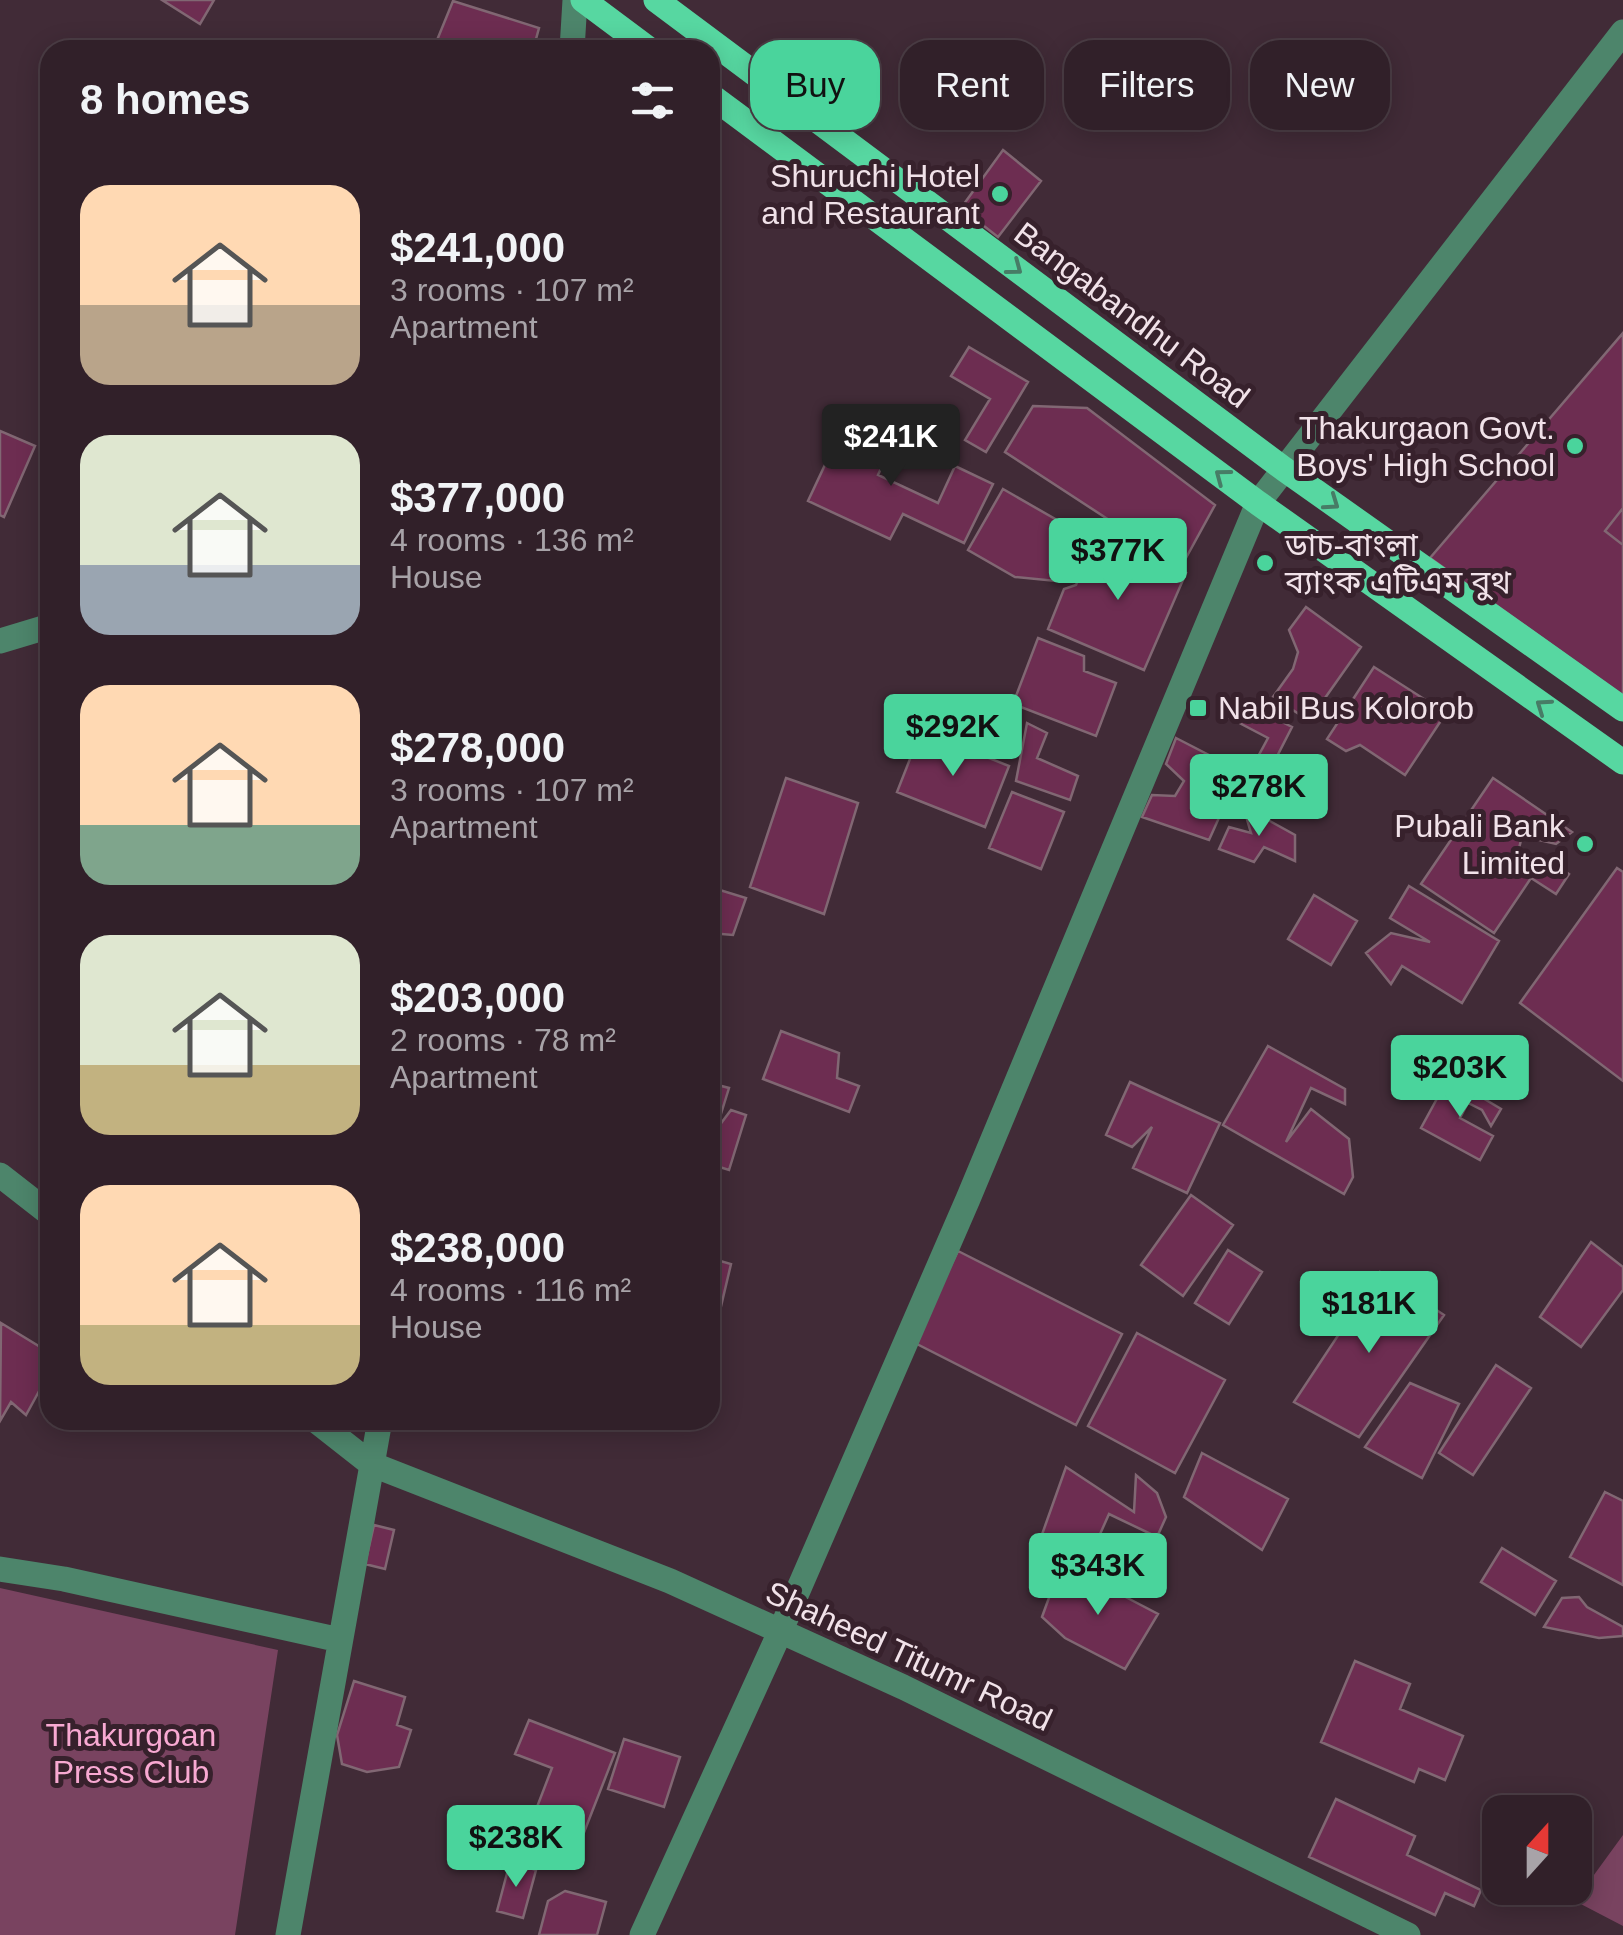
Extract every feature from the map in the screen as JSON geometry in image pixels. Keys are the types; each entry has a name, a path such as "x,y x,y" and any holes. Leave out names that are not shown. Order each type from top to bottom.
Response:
{"main road":[{"path":"579,0 636,40"},
{"name":"Bangabandhu Road","path":"656,0 710,40"},
{"name":"Bangabandhu Road","path":"720,48 1284,469 1623,709"},
{"path":"720,102 1258,503 1623,762"}],"street":[{"path":"573,40 579,0"},
{"path":"642,1935 780,1632 968,1199 1258,503 1623,32"},
{"path":"0,641 40,629"},
{"path":"0,1175 40,1206"},
{"name":"Shaheed Titumr Road","path":"327,1430 371,1464 670,1582 1047,1756 1408,1935"},
{"path":"288,1935 378,1430"},
{"path":"0,1570 64,1579 340,1640"}],"green space":[{"name":"Thakurgoan Press Club","path":"0,1588 278,1650 235,1935 0,1935"},
{"path":"1623,1835 1623,1926 1583,1905 1592,1905 1592,1878"}],"building":[{"path":"162,0 214,0 200,24"},
{"path":"453,1 539,28 536,40 437,40"},
{"name":"Shuruchi Hotel and Restaurant","path":"1003,150 1041,181 998,237 961,208"},
{"name":"Thakurgaon Govt. Boys' High School","path":"1623,333 1623,696 1430,558"},
{"path":"969,347 1028,382 986,452 965,440 990,399 951,376"},
{"path":"1033,406 1087,408 1215,505 1181,567 1005,452"},
{"path":"848,416 895,438 878,475 938,503 955,466 993,484 964,543 903,514 890,539 808,501"},
{"path":"0,431 35,446 4,517 0,515"},
{"path":"1003,489 1083,535 1056,581 1015,577 968,550"},
{"path":"1623,508 1623,545 1605,531"},
{"path":"1098,535 1186,573 1144,670 1048,629 1064,589 1076,585"},
{"path":"1306,607 1361,647 1325,698 1302,716 1273,697 1293,669 1298,652 1289,630"},
{"path":"1038,638 1084,656 1084,671 1116,683 1096,736 1013,704"},
{"path":"1374,667 1446,713 1405,775 1360,745 1346,751 1327,739"},
{"path":"1237,699 1292,727 1269,772 1254,764 1268,738 1228,717"},
{"path":"1027,723 1047,733 1037,758 1078,776 1070,800 1016,781"},
{"path":"921,731 1009,766 985,827 897,792"},
{"path":"1176,738 1240,771 1209,840 1142,817 1152,795 1175,796 1184,781 1166,764"},
{"path":"786,778 858,803 824,914 750,887"},
{"path":"1493,778 1572,832 1556,844 1522,836 1515,865 1539,854 1569,874 1556,894 1531,878 1494,933 1421,884"},
{"path":"1012,792 1064,812 1041,869 989,848"},
{"path":"1243,806 1295,835 1295,861 1264,847 1254,862 1219,849 1229,827 1251,833"},
{"path":"1617,868 1623,872 1623,1081 1520,1003"},
{"path":"1409,886 1499,941 1462,1003 1402,966 1391,984 1366,953 1391,933 1430,942 1390,918"},
{"path":"720,890 746,898 733,935 720,934"},
{"path":"1314,895 1357,921 1331,965 1288,939"},
{"path":"781,1031 839,1053 837,1078 859,1086 849,1112 763,1079"},
{"path":"1268,1046 1345,1089 1345,1104 1311,1088 1286,1142 1311,1109 1349,1139 1353,1177 1344,1194 1223,1125"},
{"path":"1446,1076 1501,1109 1491,1126 1482,1110 1468,1103 1460,1118 1493,1136 1480,1160 1421,1128 1439,1095 1453,1094"},
{"path":"1130,1082 1220,1123 1187,1193 1133,1168 1152,1127 1132,1147 1106,1135"},
{"path":"720,1086 729,1088 720,1117"},
{"path":"731,1110 746,1115 729,1170 720,1167 720,1125"},
{"path":"1191,1195 1233,1225 1183,1296 1141,1265"},
{"path":"1591,1242 1623,1267 1623,1290 1581,1347 1540,1317"},
{"path":"1228,1250 1262,1272 1229,1324 1195,1303"},
{"path":"958,1251 1122,1334 1076,1425 913,1342"},
{"path":"720,1261 731,1264 720,1311"},
{"path":"1380,1272 1444,1315 1359,1437 1294,1402"},
{"path":"1,1323 40,1347 40,1389 26,1415 11,1402 0,1421"},
{"path":"1137,1333 1225,1380 1175,1473 1088,1426"},
{"path":"1496,1365 1531,1388 1473,1475 1439,1453"},
{"path":"1410,1383 1459,1404 1422,1478 1365,1447"},
{"path":"1202,1453 1288,1499 1262,1550 1184,1497"},
{"path":"1066,1467 1134,1512 1136,1475 1157,1493 1166,1517 1157,1537 1109,1514 1092,1552 1054,1535 1034,1557"},
{"path":"1605,1492 1623,1501 1623,1585 1570,1557"},
{"path":"374,1525 394,1530 385,1569 365,1564"},
{"path":"1502,1548 1556,1581 1535,1615 1481,1582"},
{"path":"1072,1569 1158,1614 1125,1669 1065,1638 1042,1617 1054,1584"},
{"path":"1579,1597 1587,1607 1623,1627 1623,1636 1599,1638 1544,1627 1562,1598"},
{"path":"1355,1661 1410,1684 1400,1709 1463,1736 1445,1780 1419,1769 1414,1782 1321,1742"},
{"path":"354,1681 405,1697 397,1725 411,1730 399,1767 367,1772 342,1764 337,1735"},
{"path":"529,1720 615,1753 581,1840 532,1820 552,1768 515,1754"},
{"path":"624,1739 680,1757 664,1807 608,1789"},
{"path":"1336,1799 1415,1836 1407,1855 1481,1890 1474,1906 1445,1893 1435,1915 1309,1857"},
{"path":"510,1862 536,1870 523,1918 497,1911"},
{"path":"565,1891 606,1902 597,1935 539,1935 548,1901"}],"place":[{"name":"Shuruchi Hotel and Restaurant","path":"1000,194"},
{"name":"Thakurgaon Govt. Boys' High School","path":"1575,446"},
{"name":"ডাচ-বাংলা ব্যাংক এটিএম বুথ","path":"1265,563"},
{"name":"Nabil Bus Kolorob","path":"1198,708"},
{"name":"Pubali Bank Limited","path":"1585,844"}]}
